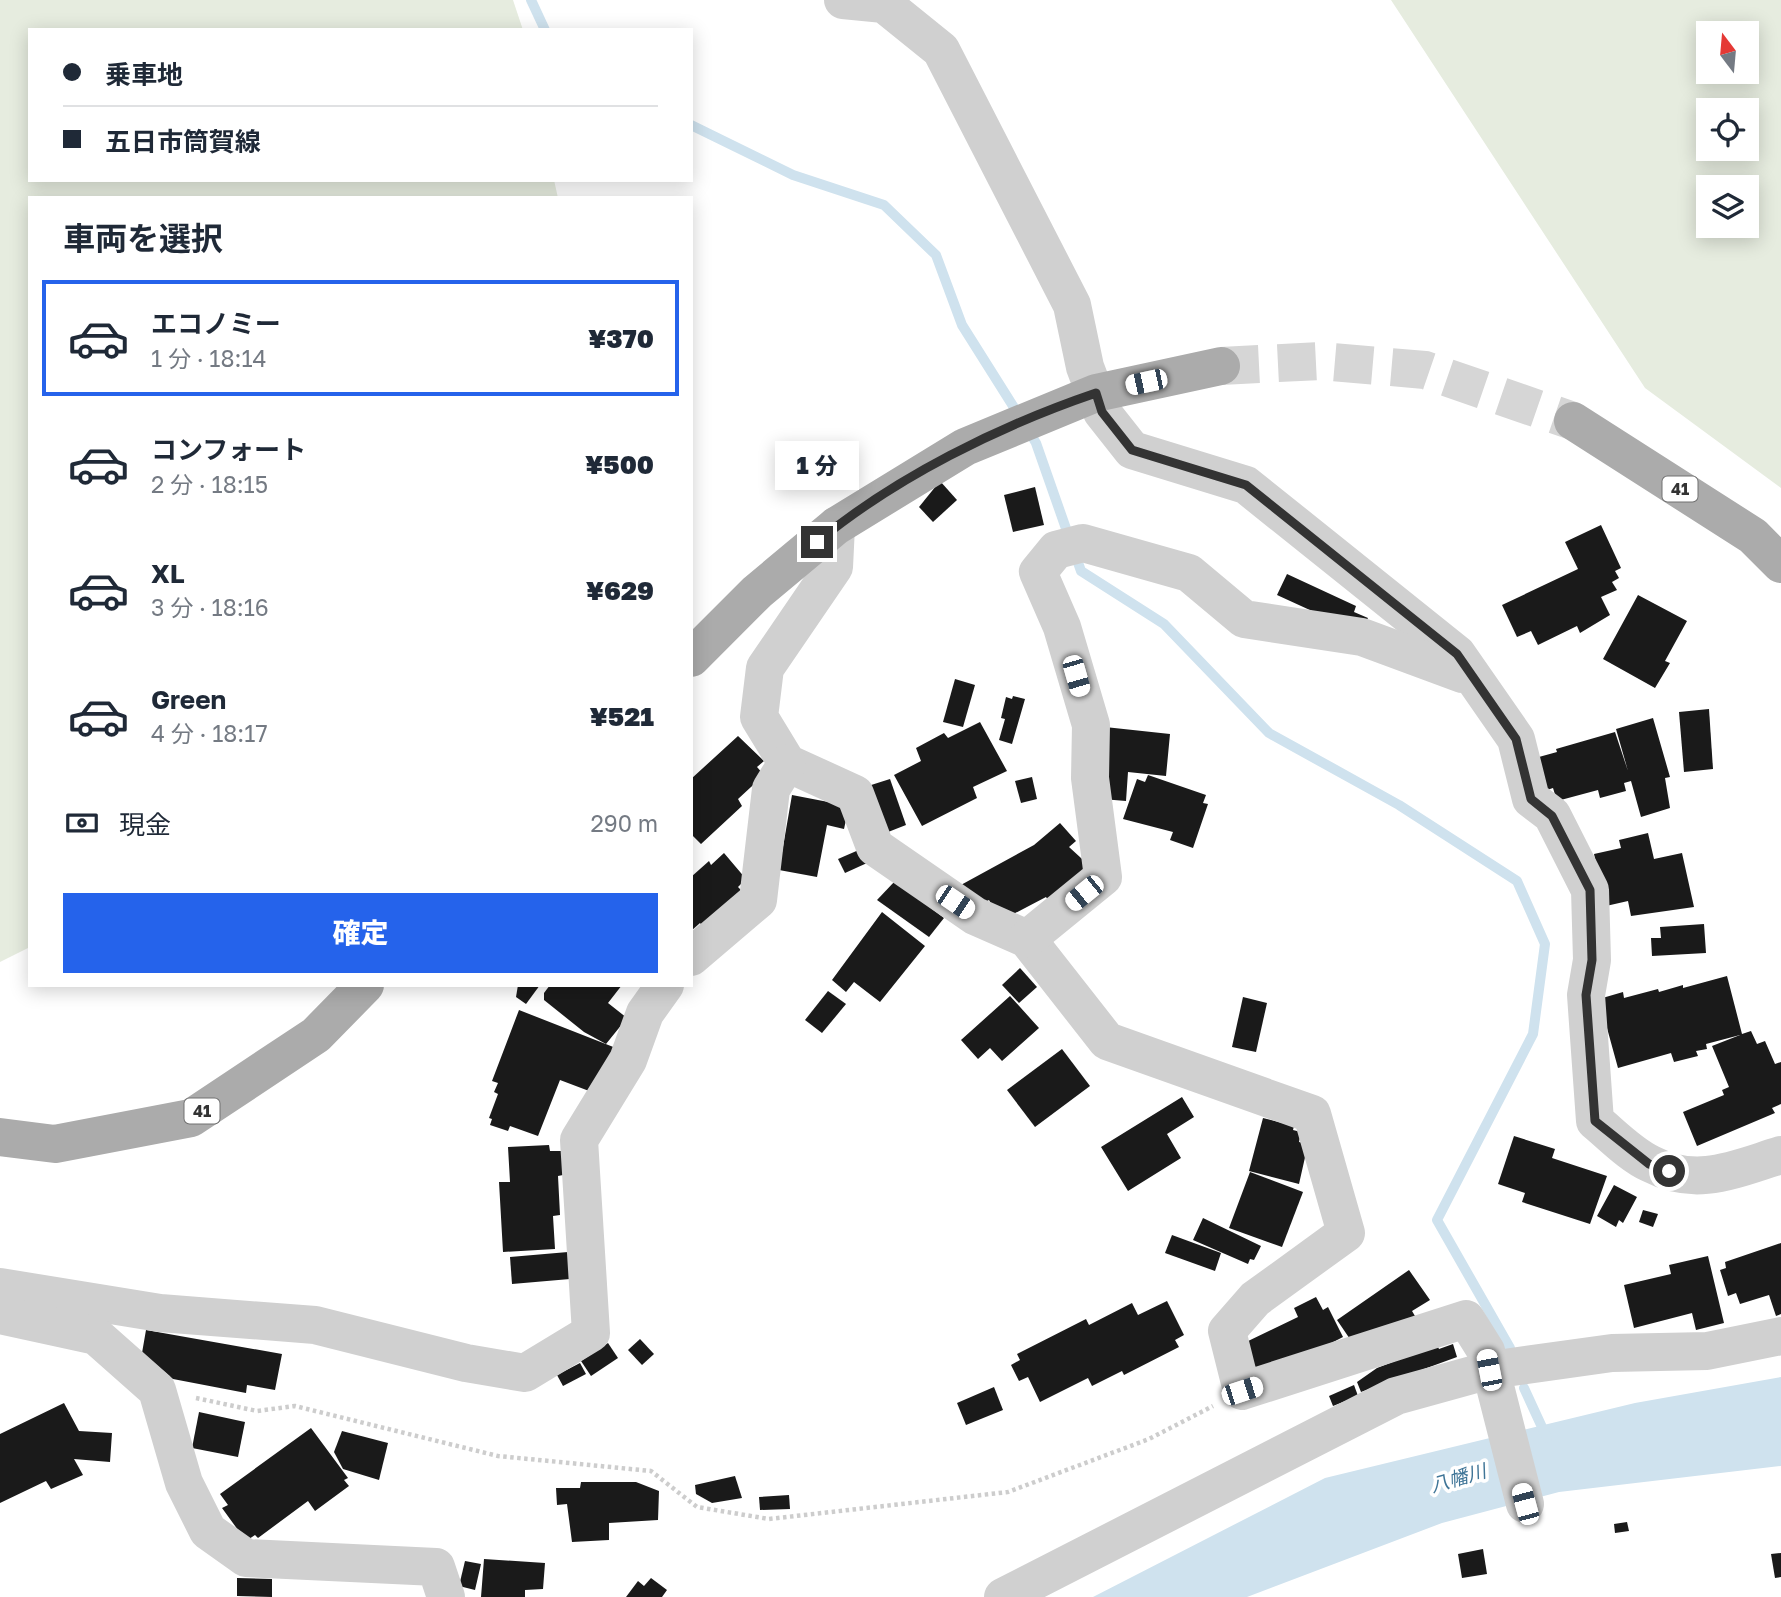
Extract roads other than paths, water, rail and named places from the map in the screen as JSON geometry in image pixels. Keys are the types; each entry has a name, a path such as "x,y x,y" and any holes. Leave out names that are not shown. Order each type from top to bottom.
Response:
{"main road":[{"path":"693,656 757,592 836,526 965,447 1096,393 1221,366"},
{"name":"41","path":"1573,421 1753,536 1781,564"},
{"name":"41","path":"0,1136 55,1144 191,1118 316,1035 363,987"}],"street":[{"path":"843,0 884,4 941,50 1072,305 1085,368 1102,412 1132,450 1246,485 1457,654 1516,739 1531,799 1552,816 1590,890 1592,960 1586,995 1595,1121 1649,1164 1688,1178 1720,1174 1781,1154"},
{"path":"836,526 834,567 765,668 759,717 787,763 855,794 875,847 975,916 1027,939 1107,1041 1312,1114 1346,1233 1255,1298 1227,1331 1242,1391 1466,1319 1486,1351 1525,1504"},
{"path":"1027,939 1103,877 1090,778 1091,725 1062,627 1038,572 1070,547 1189,573 1244,619 1362,637 1423,657 1475,680"},
{"path":"693,955 758,900 771,789 787,763"},
{"path":"0,1287 160,1313 316,1325 466,1363 525,1373 591,1333 579,1140 628,1060 645,1013 664,987"},
{"path":"0,1315 96,1336 157,1390 184,1483 208,1531 246,1558 436,1567 446,1597"},
{"path":"1003,1597 1396,1395 1492,1380 1612,1353 1707,1351 1781,1336"}],"water":[{"name":"八幡川","path":"1781,1377 1781,1466 1559,1492 1442,1523 1247,1597 1093,1597 1325,1478 1635,1403"}],"waterway":[{"path":"531,0 544,28"},
{"path":"693,126 793,175 884,205 936,255 962,325 1020,417"},
{"path":"1028,430 1036,443 1070,540"},
{"path":"1075,554 1081,571 1164,624 1269,733 1399,805 1517,881 1545,944 1533,1034 1437,1220 1510,1348"},
{"path":"1524,1388 1547,1438"}],"tunnel":[{"path":"1221,366 1320,361 1425,370 1573,421"}]}
